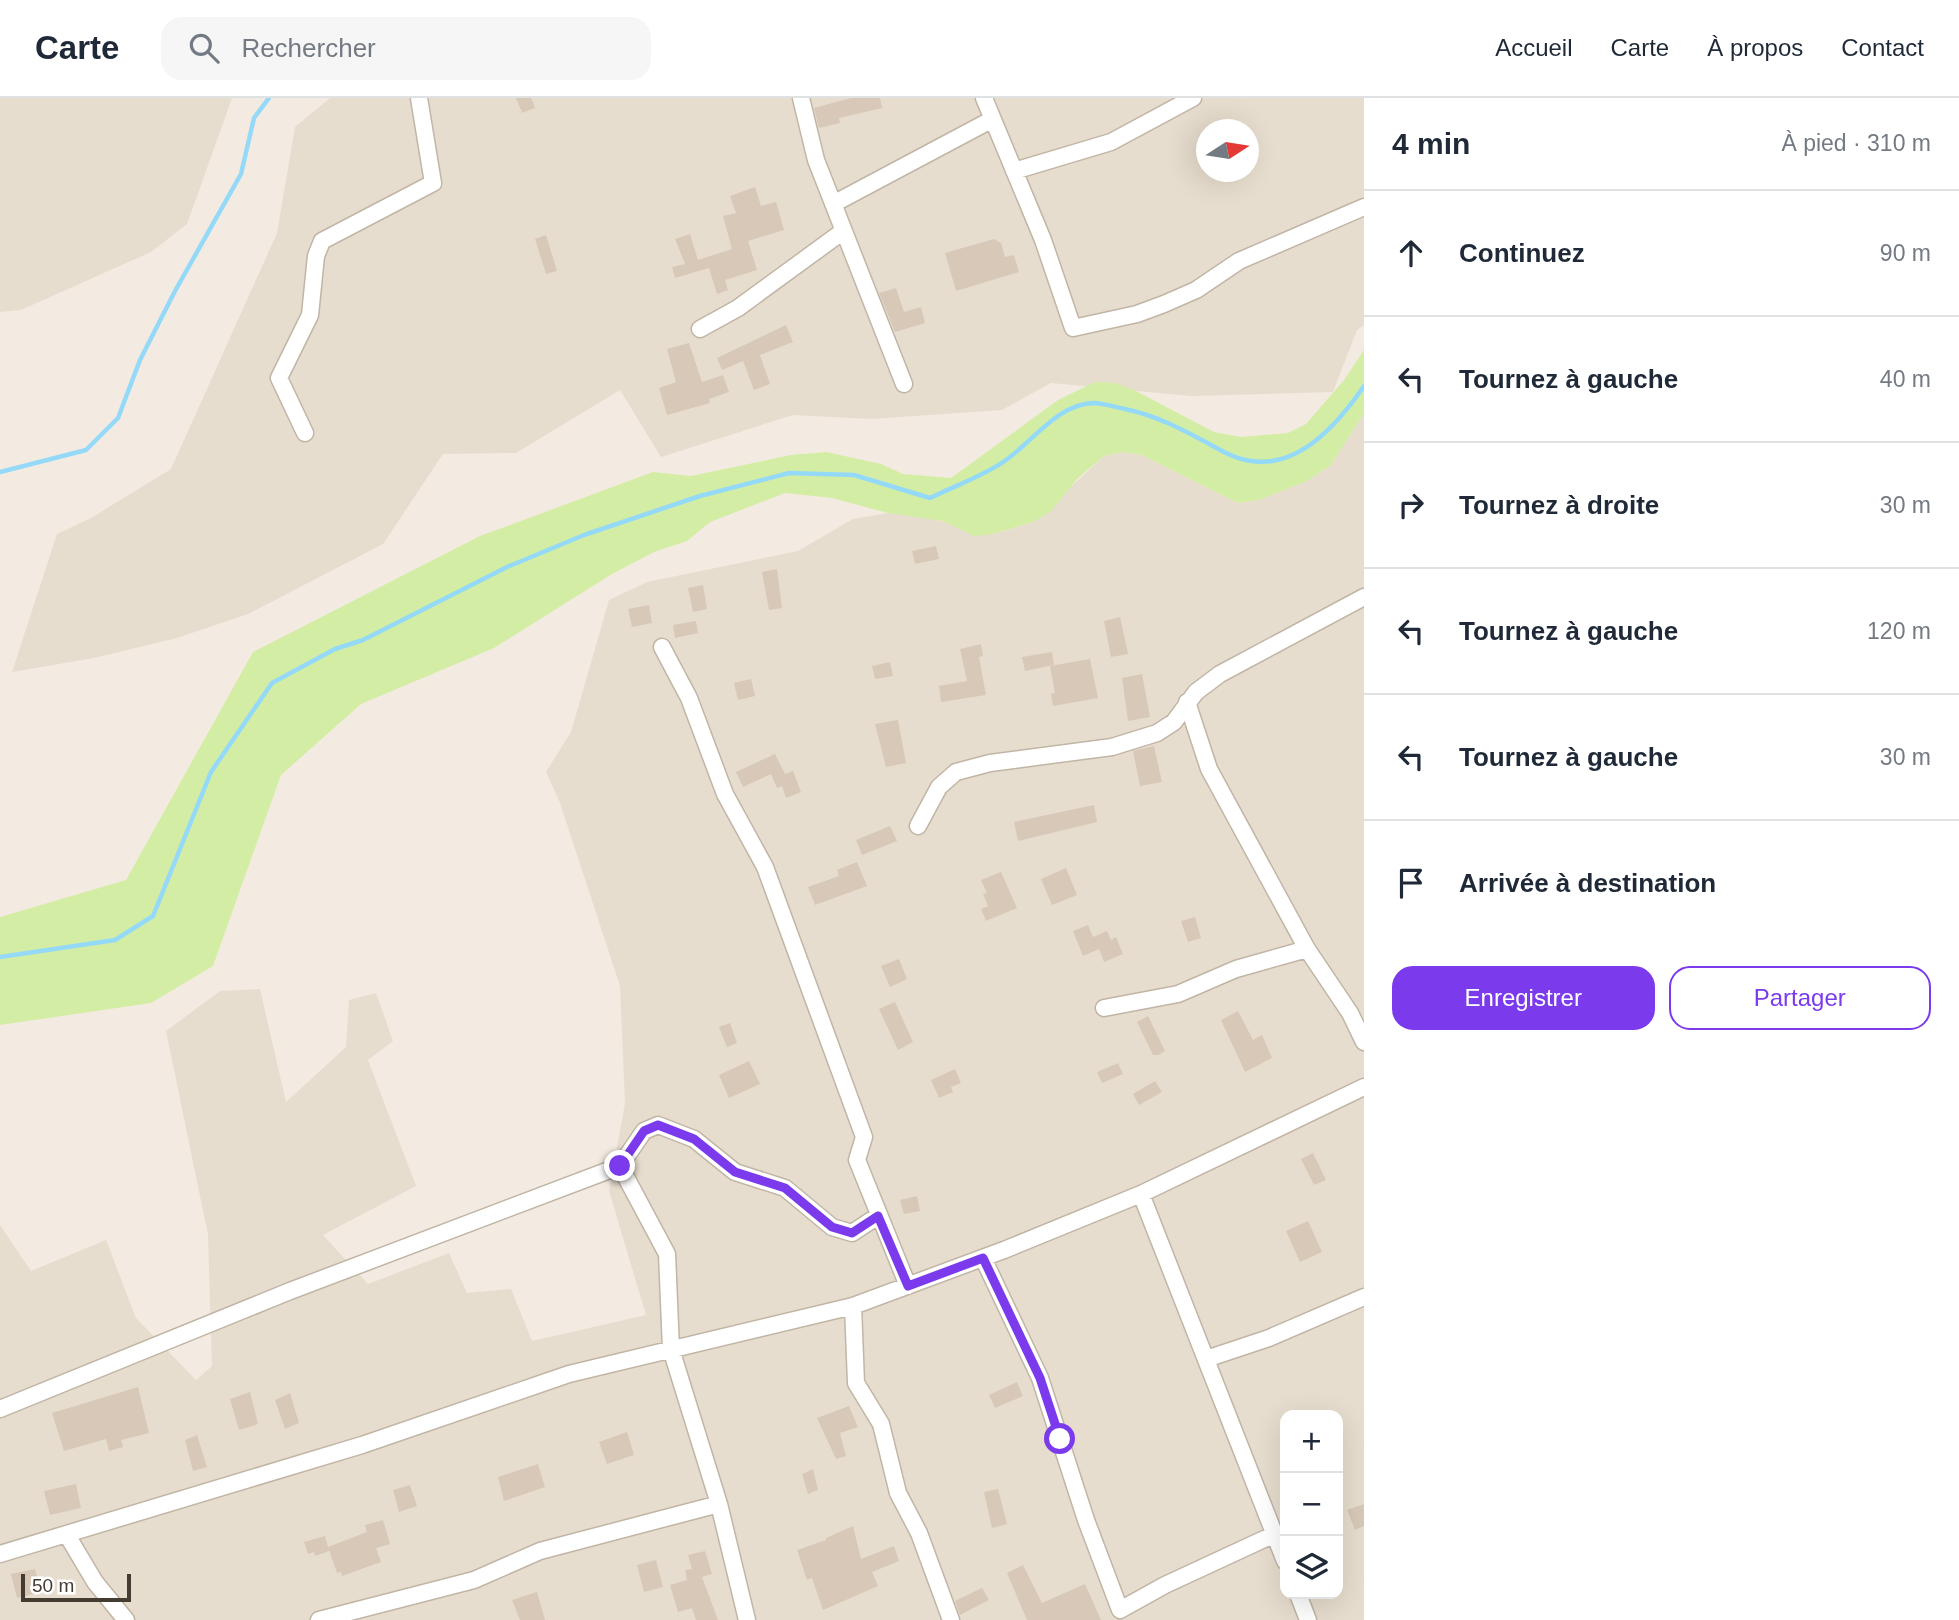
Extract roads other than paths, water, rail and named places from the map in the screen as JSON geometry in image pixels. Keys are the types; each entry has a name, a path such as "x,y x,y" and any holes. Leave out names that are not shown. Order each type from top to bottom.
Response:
{"street":[{"path":"305,433 279,378 310,315 316,256 323,241 433,183 419,98"},
{"path":"801,98 816,160 842,232 904,384"},
{"path":"984,98 1043,240 1073,328 1137,314 1164,304 1196,290 1239,261 1364,207"},
{"path":"1014,171 1111,142 1193,98"},
{"path":"833,204 991,120"},
{"path":"700,329 738,308 842,232"},
{"path":"918,826 939,787 956,772 990,763 1074,754 1128,743 1168,727 1187,702 1220,674 1364,597"},
{"path":"662,648 689,698 725,794 773,888 864,1138 857,1158 908,1286"},
{"path":"1187,702 1209,769 1307,950 1350,1013 1364,1042"},
{"path":"1104,1008 1178,994 1236,969 1307,950"},
{"path":"0,1554 362,1445 569,1374 853,1306 983,1258 1141,1194 1364,1087"},
{"path":"0,1409 290,1291 620,1166 644,1131 658,1125 694,1139 735,1172 785,1188 832,1227 852,1233 878,1216"},
{"path":"620,1166 667,1254 671,1349 719,1504 747,1620"},
{"path":"1141,1194 1226,1416 1280,1548"},
{"path":"983,1258 1040,1378 1086,1520 1120,1609 1275,1534"},
{"path":"1206,1359 1269,1338 1364,1297"},
{"path":"853,1306 856,1383 881,1424 898,1493 919,1533 951,1620"},
{"path":"319,1620 474,1580 540,1551 719,1504"},
{"path":"67,1535 95,1582 125,1620"},
{"path":"1300,1599 1308,1620"}],"waterway":[{"path":"0,472 86,450 118,418 140,360 175,291 241,174 254,118 269,98"},
{"path":"0,957 115,940 153,916 211,772 272,683 335,649 363,640 507,567 584,535 700,496 789,473 854,475 930,498 997,466 1057,416 1080,405 1093,403 1139,412 1177,427 1226,453 1248,461 1269,462 1288,457 1323,435 1364,386"}]}
